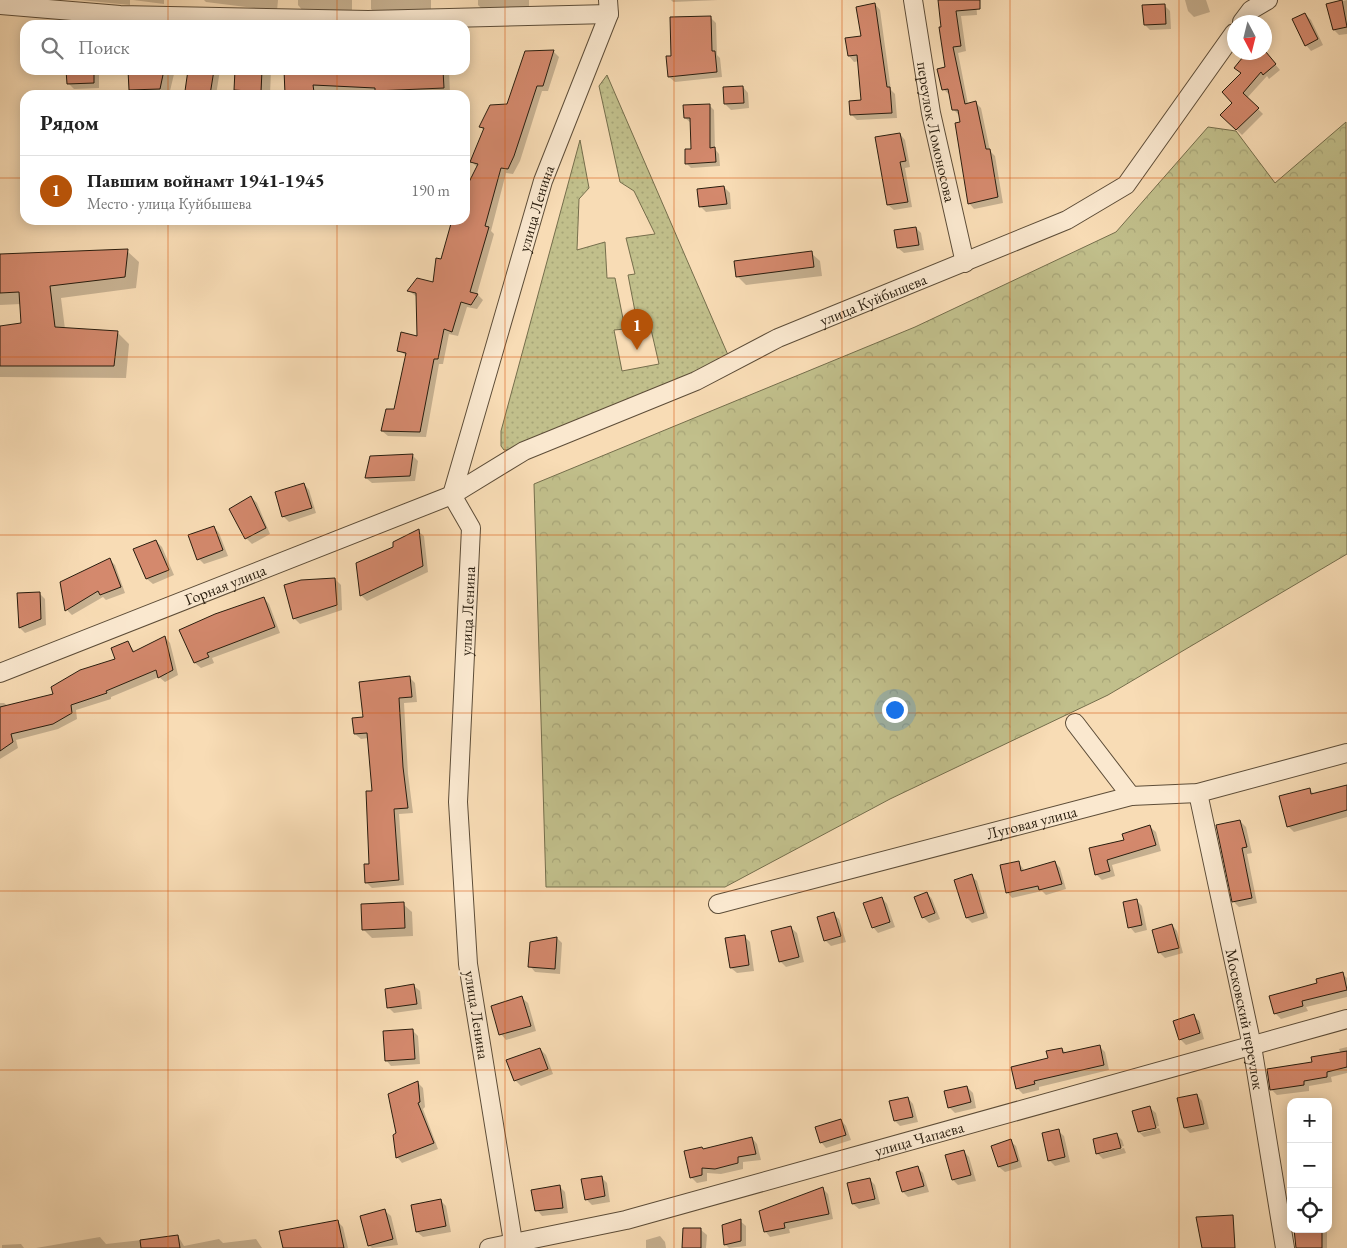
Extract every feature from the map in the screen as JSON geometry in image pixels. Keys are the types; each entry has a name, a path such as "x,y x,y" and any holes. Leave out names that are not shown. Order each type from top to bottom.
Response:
{"street":[{"name":"переулок Ломоносова","path":"913,0 931,113 965,264"},
{"path":"1247,15 1251,10 1268,0"},
{"path":"0,5 120,15 368,20 608,7"},
{"name":"улица Ленина","path":"514,1246 468,964 458,802 471,528 452,496 543,181 608,7"},
{"name":"улица Куйбышева","path":"452,496 524,451 696,380 778,338 965,264 1067,220 1126,185 1227,43"},
{"name":"Горная улица","path":"0,673 452,496"},
{"path":"1075,723 1131,796"},
{"name":"Луговая улица","path":"718,904 1131,796 1198,793 1347,753"},
{"name":"Московский переулок","path":"1198,793 1252,1046 1285,1248"},
{"name":"улица Чапаева","path":"489,1248 514,1246 626,1220 1347,1019"}],"green space":[{"path":"607,75 728,355 725,360 510,450 504,450 501,446 501,431 580,140 589,188 579,199 577,250 605,242 607,278 615,278 625,329 614,330 622,371 659,364 650,325 638,327 628,275 635,274 626,238 655,234 634,191 620,182 599,86"},
{"path":"1346,122 1347,554 1108,695 890,799 725,887 546,887 534,484 915,327 1116,232 1208,127 1236,131 1275,183"}],"building":[{"path":"938,0 980,0 980,9 956,11 961,46 953,47 965,104 976,101 986,149 990,149 998,197 968,204 955,123 960,122 958,110 952,110 948,89 942,90 937,69 945,67 939,27 941,27"},
{"path":"1342,0 1347,27 1333,30 1326,4"},
{"path":"875,3 887,87 890,87 892,113 850,115 849,101 861,100 857,55 848,56 845,38 861,36 856,7"},
{"path":"1165,4 1166,24 1144,25 1142,5"},
{"path":"1305,13 1318,39 1305,46 1292,19"},
{"path":"711,16 712,51 715,51 717,72 668,77 666,56 671,56 670,17"},
{"path":"554,50 543,86 537,86 514,156 508,169 501,168 485,226 489,227 470,292 478,294 471,305 461,302 452,332 444,329 438,359 434,359 420,432 381,431 386,409 394,409 406,353 397,351 401,332 417,336 416,293 407,291 417,278 433,282 436,258 441,259 451,225 470,225 470,180 478,164 470,162 484,128 479,127 490,105 507,104 525,51"},
{"path":"1272,59 1276,64 1263,75 1261,72 1243,93 1259,108 1236,130 1220,115 1232,103 1222,92 1241,73 1234,68 1240,60"},
{"path":"66,75 94,75 94,83 67,84"},
{"path":"128,75 163,75 160,89 129,90"},
{"path":"187,75 213,75 211,90 185,90"},
{"path":"235,75 262,75 261,90 234,90"},
{"path":"284,75 443,75 444,88 375,90 375,88 313,85 314,90 285,90"},
{"path":"743,86 744,103 724,104 723,87"},
{"path":"710,104 710,148 715,147 716,162 685,164 685,149 691,149 690,118 684,118 683,105"},
{"path":"900,133 906,161 900,162 908,202 887,205 875,137"},
{"path":"724,186 727,204 699,207 697,189"},
{"path":"916,227 919,245 897,248 894,230"},
{"path":"128,249 125,277 50,286 55,327 118,331 114,366 0,366 0,326 21,323 19,292 0,293 0,254"},
{"path":"812,251 814,267 736,277 734,261"},
{"path":"413,454 410,476 365,478 370,456"},
{"path":"304,483 312,508 282,517 275,492"},
{"path":"251,496 266,528 245,539 229,509"},
{"path":"214,526 223,550 197,560 188,535"},
{"path":"419,529 423,566 360,596 356,563 393,547 393,542"},
{"path":"156,540 169,570 146,579 133,549"},
{"path":"110,558 121,587 100,595 98,591 65,611 60,582"},
{"path":"335,578 337,605 293,619 284,585 301,580"},
{"path":"40,592 41,619 19,628 17,593"},
{"path":"264,597 275,627 207,653 209,657 194,663 179,630 215,614"},
{"path":"165,636 173,670 158,678 156,670 106,691 107,693 71,705 72,713 53,724 11,734 13,742 0,751 0,707 53,694 51,687 80,670 115,659 111,648 128,641 133,652"},
{"path":"410,676 412,697 399,698 403,767 408,808 394,809 399,880 365,883 364,864 369,864 366,791 372,791 367,733 354,734 352,718 363,717 359,682"},
{"path":"1347,785 1347,810 1287,827 1279,796 1310,788 1311,794"},
{"path":"1240,820 1247,847 1242,848 1252,898 1232,902 1216,825"},
{"path":"1150,825 1156,845 1107,860 1110,871 1095,875 1089,848 1124,840 1122,834"},
{"path":"1019,861 1021,871 1055,861 1062,884 1039,890 1038,886 1006,893 1000,865"},
{"path":"972,874 984,913 966,918 954,880"},
{"path":"927,892 935,913 922,918 914,897"},
{"path":"882,897 890,922 872,928 863,903"},
{"path":"1137,899 1142,925 1128,928 1123,902"},
{"path":"404,902 405,928 362,930 361,904"},
{"path":"834,912 841,936 824,941 817,917"},
{"path":"1172,924 1179,948 1158,953 1152,930"},
{"path":"791,926 799,957 779,962 771,931"},
{"path":"745,935 749,965 730,968 725,938"},
{"path":"557,937 555,969 528,967 530,942"},
{"path":"1343,972 1347,990 1302,1001 1303,1006 1274,1014 1269,996 1317,983 1316,979"},
{"path":"414,984 417,1004 387,1008 385,989"},
{"path":"522,996 531,1026 499,1035 491,1006"},
{"path":"1194,1014 1200,1033 1179,1040 1173,1021"},
{"path":"413,1029 415,1059 385,1061 383,1031"},
{"path":"1100,1045 1104,1065 1034,1081 1035,1084 1016,1089 1011,1067 1048,1058 1046,1051 1062,1048 1063,1053"},
{"path":"540,1048 548,1069 514,1081 506,1060"},
{"path":"1347,1051 1347,1067 1327,1072 1327,1077 1304,1081 1304,1085 1270,1090 1267,1069 1312,1062 1311,1057"},
{"path":"418,1081 420,1102 418,1103 434,1143 396,1158 393,1135 396,1133 388,1094"},
{"path":"967,1086 971,1102 948,1108 944,1091"},
{"path":"1197,1094 1204,1124 1184,1128 1177,1098"},
{"path":"908,1097 913,1117 894,1121 889,1101"},
{"path":"1150,1106 1156,1128 1138,1132 1132,1111"},
{"path":"841,1119 846,1135 820,1143 815,1127"},
{"path":"1059,1129 1065,1157 1048,1161 1042,1133"},
{"path":"1117,1133 1121,1148 1096,1154 1093,1139"},
{"path":"752,1137 756,1154 738,1157 738,1163 715,1169 702,1168 702,1175 690,1178 684,1151 702,1147 703,1149"},
{"path":"1011,1139 1018,1161 998,1167 991,1146"},
{"path":"964,1150 971,1175 952,1180 945,1155"},
{"path":"918,1166 924,1186 902,1192 896,1172"},
{"path":"602,1176 605,1196 585,1200 581,1179"},
{"path":"870,1178 875,1199 852,1204 847,1183"},
{"path":"560,1185 563,1208 535,1211 531,1190"},
{"path":"823,1187 829,1214 784,1223 785,1228 764,1232 759,1211"},
{"path":"441,1199 446,1226 416,1232 411,1205"},
{"path":"385,1209 393,1239 368,1246 360,1216"},
{"path":"1233,1215 1235,1248 1202,1248 1196,1217"},
{"path":"741,1219 741,1241 724,1245 722,1225"},
{"path":"338,1220 344,1248 283,1248 279,1231"},
{"path":"683,1228 701,1228 701,1248 682,1248"},
{"path":"1294,1233 1322,1233 1322,1248 1296,1248"},
{"path":"178,1235 180,1248 141,1248 140,1240"}],"place":[{"name":"Павшим войнамт 1941-1945","path":"637,350"}]}
